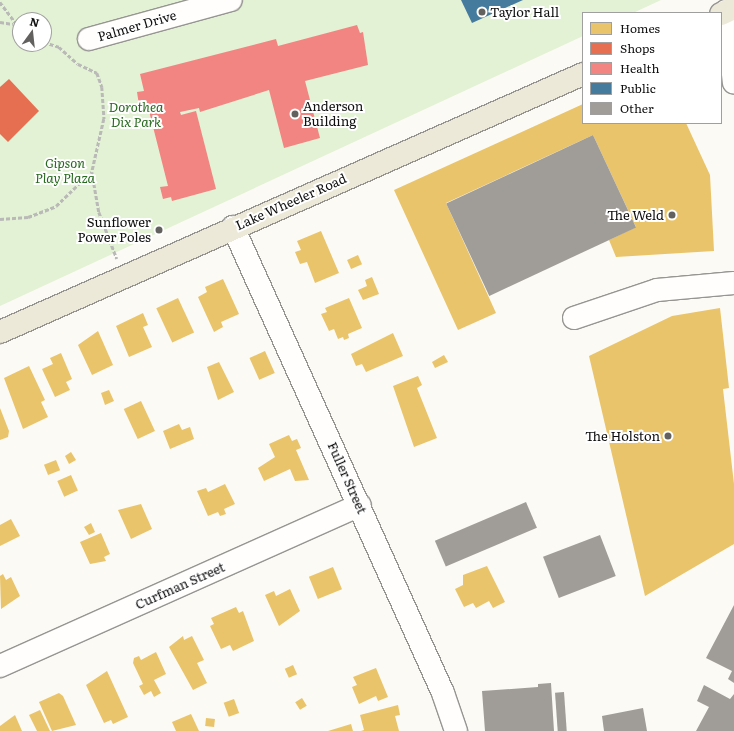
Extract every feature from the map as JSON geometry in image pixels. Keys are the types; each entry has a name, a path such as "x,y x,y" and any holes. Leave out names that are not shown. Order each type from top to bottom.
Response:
{"main road":[{"name":"Lake Wheeler Road","path":"0,332 233,227 582,74"}],"street":[{"name":"Palmer Drive","path":"89,40 231,0"},
{"path":"727,11 734,84"},
{"name":"Fuller Street","path":"233,227 443,693 456,731"},
{"path":"574,318 657,290 734,283"},
{"name":"Curfman Street","path":"0,666 360,506"}],"path":[{"path":"0,2 12,21"},
{"path":"0,22 12,24"},
{"path":"52,45 59,47 78,64 97,73 102,87 104,119 92,172 100,212 124,276"},
{"path":"0,219 28,217 56,206 92,172"}],"green space":[{"name":"Dorothea Dix Park","path":"0,0 661,0 635,12 582,12 582,36 0,306"}],"building: Homes":[{"name":"The Weld","path":"582,104 582,124 686,124 710,175 714,251 616,257 609,240 636,227 593,135 446,203 496,313 458,330 394,190"},
{"path":"321,231 339,273 315,283 307,262 300,264 295,252 301,250 297,241"},
{"path":"358,255 362,264 351,269 347,260"},
{"path":"372,277 379,294 363,300 358,290 367,286 365,280"},
{"path":"223,279 239,314 221,322 223,327 214,332 198,297 207,292 205,287"},
{"path":"178,298 194,332 172,343 156,308"},
{"path":"349,298 362,328 348,334 349,338 344,340 343,337 338,339 334,329 329,331 321,314 327,312 325,308"},
{"name":"The Holston","path":"720,308 729,388 723,389 734,484 734,544 645,596 589,356 672,316"},
{"path":"143,313 148,325 143,327 152,347 129,357 116,326"},
{"path":"98,331 113,365 92,375 78,345"},
{"path":"393,333 403,356 366,372 362,364 356,366 351,354"},
{"path":"265,351 275,373 259,380 249,358"},
{"path":"61,353 72,379 66,382 70,390 55,397 42,369 53,364 50,358"},
{"path":"444,355 448,362 435,368 432,362"},
{"path":"219,362 234,392 218,400 207,367"},
{"path":"29,366 45,400 41,402 48,417 23,429 4,378"},
{"path":"418,376 422,385 417,388 437,438 414,447 393,386"},
{"path":"109,390 114,401 105,405 101,393"},
{"path":"141,401 155,431 138,439 124,409"},
{"path":"0,408 9,431 8,437 0,440"},
{"path":"179,424 182,430 190,427 194,439 170,449 163,431"},
{"path":"289,435 292,441 297,439 301,448 296,450 309,480 295,481 290,469 264,481 258,468 275,457 269,444"},
{"path":"71,452 76,460 69,464 65,456"},
{"path":"56,460 60,470 48,475 44,465"},
{"path":"71,475 78,491 64,497 57,481"},
{"path":"225,484 235,504 224,509 226,514 220,516 218,512 208,516 197,491 206,488 208,492"},
{"path":"141,504 152,529 131,539 118,510"},
{"path":"11,519 20,536 0,546 0,525"},
{"path":"91,523 95,532 89,535 84,527"},
{"path":"101,533 110,554 104,557 106,561 90,564 80,542"},
{"path":"487,566 505,602 493,608 489,601 476,608 473,603 464,607 455,589 463,585 463,575"},
{"path":"333,567 342,589 318,599 309,577"},
{"path":"3,574 6,580 11,577 20,596 1,609 0,576"},
{"path":"290,589 300,611 279,626 265,595 274,591 276,596"},
{"path":"236,607 239,613 243,611 254,641 233,651 230,645 221,649 210,626 214,624 211,618"},
{"path":"183,636 184,640 192,636 204,660 197,663 207,683 193,690 169,647"},
{"path":"156,652 166,674 154,680 161,693 154,697 151,691 144,695 139,686 143,684 133,663 134,658 139,656 141,660"},
{"path":"293,665 297,674 289,678 285,669"},
{"path":"376,668 388,697 378,701 376,696 359,704 352,687 357,685 353,677"},
{"path":"107,671 128,717 113,724 111,720 104,723 86,685"},
{"path":"59,693 63,696 76,725 52,731 39,702"},
{"path":"302,698 307,706 300,710 295,702"},
{"path":"234,699 239,713 229,717 224,703"},
{"path":"398,705 400,715 395,716 399,731 361,731 364,730 360,715"},
{"path":"40,710 50,731 37,731 29,715"},
{"path":"191,714 199,731 176,731 172,722"},
{"path":"15,715 22,731 0,731 0,726"},
{"path":"206,718 215,719 214,727 205,726"},
{"path":"351,724 353,731 328,731"}],"building: Shops":[{"path":"9,79 39,111 8,142 0,134 0,87"}],"building: Health":[{"name":"Anderson Building","path":"357,25 360,33 363,32 368,65 305,81 320,138 284,148 269,90 200,112 199,108 180,112 181,115 196,111 216,189 172,201 171,197 163,199 160,187 168,186 147,103 139,105 137,92 144,91 140,74 276,39 278,46"}],"building: Public":[{"name":"Taylor Hall","path":"461,0 523,0 472,23"}],"building: Other":[{"path":"593,135 636,227 489,296 446,203"},
{"path":"526,502 537,528 446,566 435,541"},
{"path":"600,535 616,576 559,598 543,557"},
{"path":"734,605 734,683 728,679 732,671 706,658"},
{"path":"551,683 554,731 485,731 482,691 538,687 538,684"},
{"path":"704,685 730,699 734,694 734,731 696,731 709,707 697,701"},
{"path":"564,692 567,731 558,731 555,693"},
{"path":"643,708 647,731 604,731 602,716"}],"place":[{"name":"Taylor Hall","path":"482,12"},
{"name":"Anderson Building","path":"295,114"},
{"name":"The Weld","path":"672,215"},
{"name":"Sunflower Power Poles","path":"159,230"},
{"name":"The Holston","path":"668,436"}],"park label":[{"name":"Gipson Play Plaza","path":"65,172"}]}
